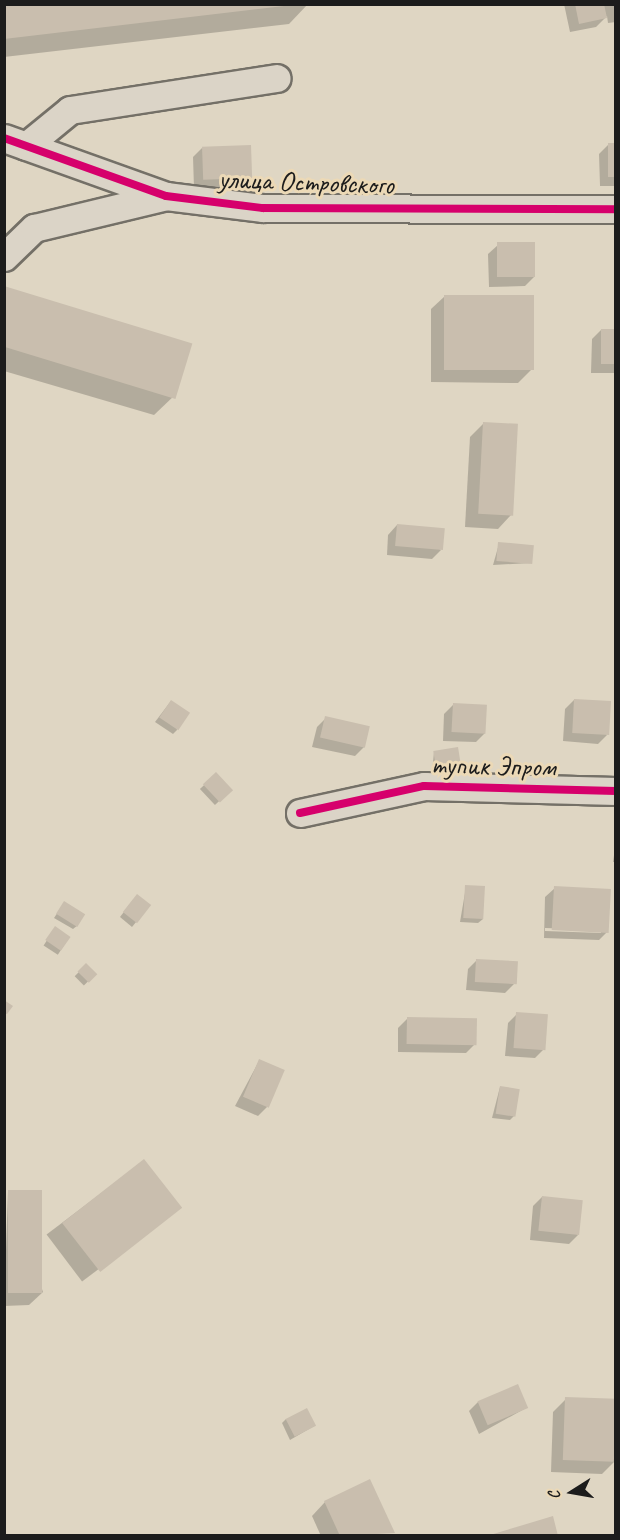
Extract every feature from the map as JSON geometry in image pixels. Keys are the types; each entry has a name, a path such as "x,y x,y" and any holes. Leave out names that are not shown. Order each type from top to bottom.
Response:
{"street":[{"path":"15,142 69,110 277,78"},
{"name":"улица Островского","path":"15,142 165,196 263,208 615,209"},
{"path":"4,257 34,228 165,196"},
{"name":"тупик Эпром","path":"300,813 424,786 615,791"}],"building":[{"path":"4,4 284,4 284,6 4,39"},
{"path":"575,4 604,4 607,18 579,24"},
{"path":"608,143 616,143 616,177 608,177"},
{"path":"251,145 252,178 203,180 202,147"},
{"path":"497,242 535,242 535,277 497,277"},
{"path":"4,286 192,344 175,399 4,347"},
{"path":"444,295 534,295 534,370 444,370"},
{"path":"601,329 616,329 616,364 601,364"},
{"path":"483,422 518,424 513,516 478,514"},
{"path":"397,524 445,528 443,550 395,546"},
{"path":"498,542 534,545 532,564 496,561"},
{"path":"574,699 611,701 609,735 572,733"},
{"path":"171,700 190,713 178,730 159,717"},
{"path":"453,703 487,705 485,734 451,732"},
{"path":"325,716 370,726 365,748 320,737"},
{"path":"458,747 461,766 436,770 433,751"},
{"path":"216,772 233,790 220,803 203,784"},
{"path":"465,885 485,886 483,919 463,918"},
{"path":"554,886 611,889 609,933 552,930"},
{"path":"137,894 151,905 137,923 123,912"},
{"path":"64,901 85,914 77,927 56,914"},
{"path":"55,926 71,937 61,951 45,940"},
{"path":"476,959 518,961 517,984 475,982"},
{"path":"86,963 97,974 89,983 78,971"},
{"path":"4,1000 13,1006 7,1014 4,1013"},
{"path":"516,1012 548,1014 545,1050 513,1048"},
{"path":"407,1017 477,1018 477,1045 407,1044"},
{"path":"259,1059 285,1070 269,1108 243,1097"},
{"path":"500,1086 520,1089 515,1117 496,1114"},
{"path":"144,1159 182,1208 100,1272 62,1223"},
{"path":"8,1190 42,1190 42,1293 8,1293"},
{"path":"542,1196 583,1200 579,1235 538,1231"},
{"path":"518,1384 528,1408 488,1425 477,1401"},
{"path":"565,1397 616,1399 614,1462 563,1460"},
{"path":"307,1408 316,1426 295,1437 286,1419"},
{"path":"370,1479 395,1533 340,1536 324,1501"},
{"path":"553,1516 558,1536 490,1536 490,1535"}],"cycle path":[{"path":"4,138 166,196 263,208 616,209"},
{"path":"300,813 424,786 616,791"}]}
